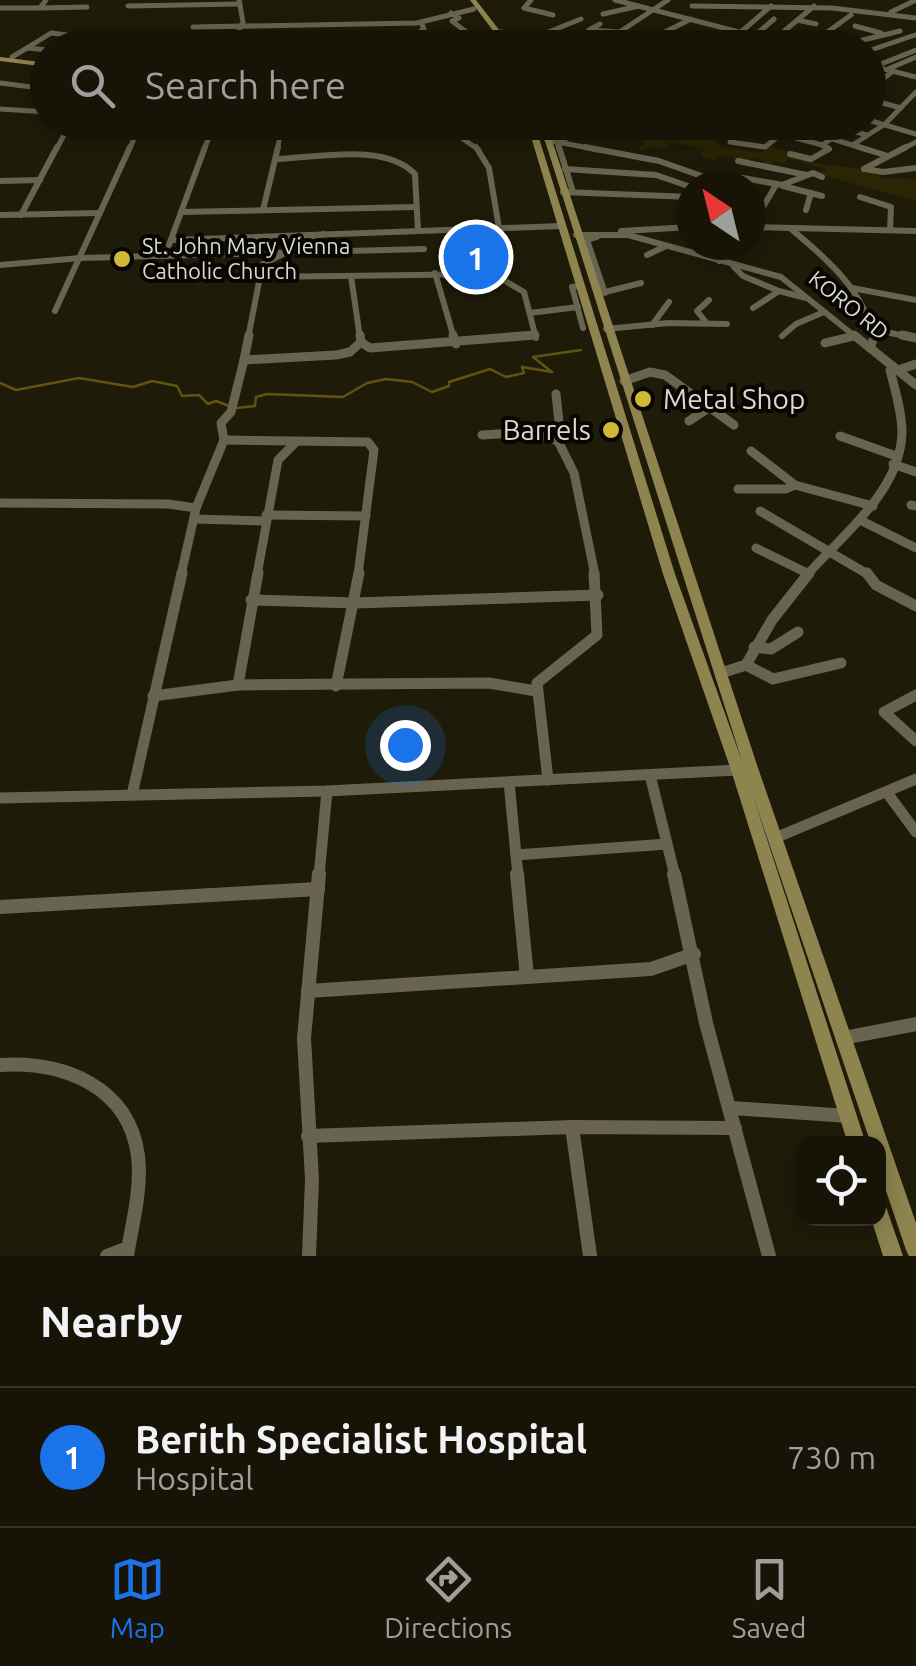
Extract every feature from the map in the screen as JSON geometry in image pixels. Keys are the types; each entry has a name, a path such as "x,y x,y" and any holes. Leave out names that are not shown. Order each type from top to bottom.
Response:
{"main road":[{"path":"465,0 474,4 498,30"},
{"path":"0,58 30,60"},
{"path":"0,58 30,62"},
{"path":"545,140 561,226 579,286 669,574 738,770 854,1136"},
{"path":"547,140 568,192 600,294 606,329 916,1250"},
{"path":"883,1226 893,1256"}],"street":[{"path":"40,8 46,0"},
{"path":"531,0 524,8 553,15"},
{"path":"615,0 736,30"},
{"path":"623,30 668,0"},
{"path":"708,0 739,5"},
{"path":"746,30 781,0"},
{"path":"890,13 916,0"},
{"path":"128,6 240,2 243,22 238,30"},
{"path":"838,8 856,2"},
{"path":"692,6 812,3 916,18"},
{"path":"782,30 812,3"},
{"path":"194,28 421,22 474,4"},
{"path":"0,8 87,6"},
{"path":"604,14 640,6"},
{"path":"451,13 460,18 452,21 464,30"},
{"path":"828,30 851,15"},
{"path":"554,30 581,19"},
{"path":"669,30 691,19"},
{"path":"761,30 774,20"},
{"path":"797,20 816,24"},
{"path":"501,30 502,21"},
{"path":"421,22 421,30"},
{"path":"599,30 589,29 600,24"},
{"path":"855,26 869,30"},
{"path":"887,35 900,31"},
{"path":"886,45 915,35"},
{"path":"904,39 916,50"},
{"path":"889,44 904,49"},
{"path":"12,57 30,46"},
{"path":"886,61 916,50"},
{"path":"886,74 916,50"},
{"path":"886,69 914,75"},
{"path":"0,83 30,86"},
{"path":"886,123 914,96"},
{"path":"886,103 916,110"},
{"path":"0,121 4,109 30,111"},
{"path":"886,124 916,134"},
{"path":"21,214 62,140"},
{"path":"55,311 133,140"},
{"path":"165,255 208,140"},
{"path":"263,210 280,140"},
{"path":"467,140 488,159 499,228"},
{"path":"548,140 565,169 568,192 676,197"},
{"path":"578,140 685,170"},
{"path":"730,142 762,147 772,140"},
{"path":"790,154 811,158 829,149 803,140"},
{"path":"822,145 829,140"},
{"path":"844,140 888,156"},
{"path":"854,144 860,140"},
{"path":"916,142 864,169 883,172 916,168"},
{"path":"908,146 916,151"},
{"path":"277,160 401,160 415,174 418,230"},
{"path":"738,161 822,176"},
{"path":"565,169 652,175 676,182"},
{"path":"766,202 779,185 808,175"},
{"path":"0,181 40,180"},
{"path":"766,182 822,196"},
{"path":"806,210 812,193"},
{"path":"860,197 891,207 890,230"},
{"path":"181,212 416,206"},
{"path":"0,215 100,213"},
{"path":"766,220 786,227 823,253 852,288 872,328 875,340 870,348"},
{"path":"172,240 561,226"},
{"path":"615,233 633,228 676,227"},
{"path":"766,227 916,229"},
{"name":"KORO RD","path":"581,242 615,233 628,235 781,277 916,385"},
{"path":"132,795 196,514 224,440 221,423 231,412 264,264 324,234"},
{"path":"581,242 590,237 628,235"},
{"path":"648,255 666,246"},
{"path":"0,266 80,258 424,249"},
{"path":"252,253 264,264"},
{"path":"734,266 744,276 779,292 807,298"},
{"path":"244,360 536,338 524,292 502,277 482,272 260,277"},
{"path":"435,273 456,344"},
{"path":"351,276 361,342"},
{"path":"600,294 641,283"},
{"path":"579,286 572,288 582,328"},
{"path":"852,288 916,300"},
{"path":"753,308 779,292"},
{"path":"705,321 697,311 709,300"},
{"path":"652,325 669,302"},
{"path":"530,313 578,307"},
{"path":"782,336 796,324 824,312"},
{"path":"606,329 705,321 727,324"},
{"path":"872,328 915,339"},
{"path":"824,342 854,336"},
{"path":"361,342 377,349"},
{"path":"350,352 361,342"},
{"path":"746,665 754,647 808,574 873,506 895,460 902,428 890,370 916,364"},
{"path":"624,381 657,372 734,425"},
{"path":"548,780 536,691 542,676 597,635 601,624 572,460 561,442 556,394"},
{"path":"689,421 710,407"},
{"path":"482,436 526,433 561,442"},
{"path":"840,436 916,472"},
{"path":"224,440 368,442 374,450 356,602 336,686"},
{"path":"238,685 278,460 297,441"},
{"path":"751,451 795,485 873,506"},
{"path":"738,489 795,485"},
{"path":"0,503 168,504 196,514 265,518 366,516"},
{"path":"760,511 865,570 876,585 916,606"},
{"path":"860,520 916,548"},
{"path":"756,548 808,574"},
{"path":"252,600 356,602 598,594"},
{"path":"754,647 771,648 798,632"},
{"path":"721,673 746,665 772,678 841,663"},
{"path":"152,696 238,685 488,684 536,691"},
{"path":"916,695 884,712 916,741"},
{"path":"0,798 326,791 738,770"},
{"path":"650,774 694,954 706,1023 732,1108 768,1256"},
{"path":"775,838 888,794 916,779"},
{"path":"508,782 527,977"},
{"path":"308,1256 312,1179 304,1054 326,791"},
{"path":"888,794 916,832"},
{"path":"516,855 667,844"},
{"path":"0,907 318,889"},
{"path":"308,991 651,969 694,954"},
{"path":"843,1038 916,1024"},
{"path":"0,1065 24,1062 72,1071 98,1086 133,1130 139,1174 128,1252 107,1256"},
{"path":"732,1108 848,1116"},
{"path":"308,1136 572,1127 735,1128"},
{"path":"572,1127 590,1256"}],"shaded area":[{"path":"639,140 711,140 723,147 760,153 768,147 815,157 815,163 880,172 880,178 916,179 916,201 818,174 825,169 788,158 785,163 772,161 771,165 764,164 764,159 752,158 748,162 720,154 715,160 700,156 704,150 672,142 663,149 635,151 646,142"}],"waterway":[{"path":"237,408 255,406 256,397 267,394 343,397 367,383 386,379 412,382 432,392 449,386 449,382 490,369 506,377 524,373 522,367 552,372 533,357 581,350"},
{"path":"0,383 16,390 79,378 133,387 152,381 177,386 182,396 199,395 208,404 216,401 229,406"}],"place":[{"name":"Berith Specialist Hospital","path":"476,257"},
{"name":"St. John Mary Vienna Catholic Church","path":"122,259"},
{"name":"Metal Shop","path":"643,399"},
{"name":"Barrels","path":"611,430"}]}
